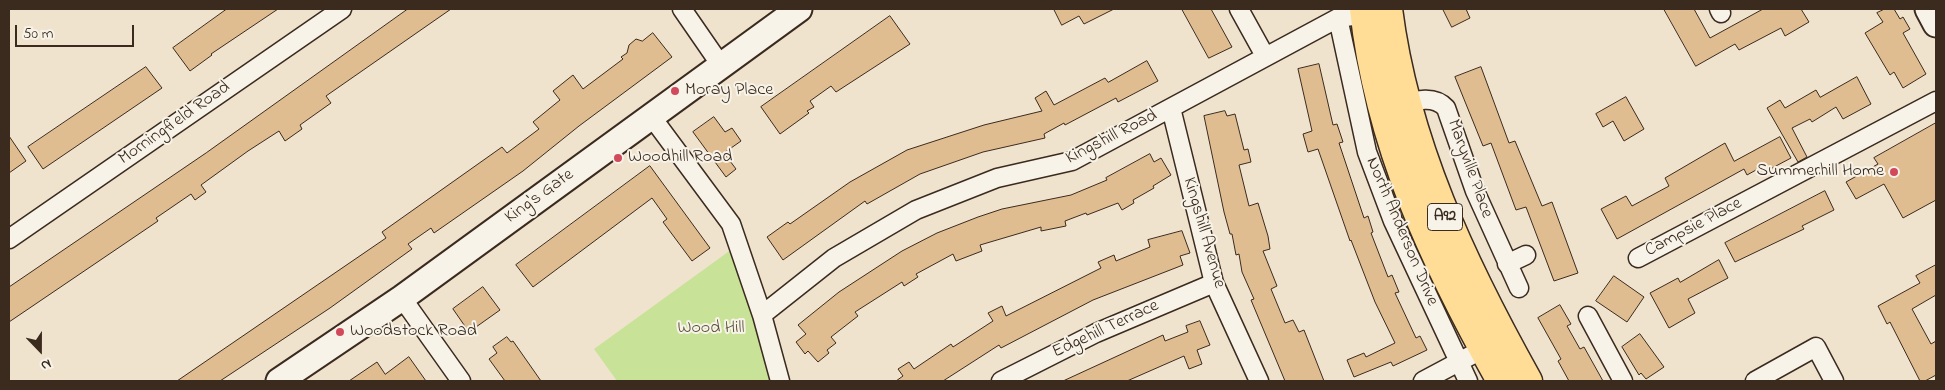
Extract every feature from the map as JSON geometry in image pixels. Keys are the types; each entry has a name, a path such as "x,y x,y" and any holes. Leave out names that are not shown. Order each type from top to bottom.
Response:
{"main road":[{"name":"North Anderson Drive","path":"1376,11 1372,62 1422,154 1454,238 1489,310 1528,381"},
{"name":"North Anderson Drive","path":"1396,106 1400,168 1423,229 1452,292 1501,381"}],"street":[{"name":"Morningfield Road","path":"9,239 342,9"},
{"path":"682,9 720,64"},
{"name":"King's Gate","path":"279,381 402,298 720,64 799,9"},
{"path":"1239,9 1265,56"},
{"path":"1928,9 1936,24"},
{"name":"Kingshill Road","path":"762,315 834,258 916,210 997,178 1072,161 1338,18 1376,11"},
{"name":"North Anderson Drive","path":"1338,18 1367,152 1393,221 1468,381"},
{"name":"Maryville Place","path":"1396,106 1433,99 1441,102 1446,108 1475,191 1519,288"},
{"name":"Campsie Place","path":"1638,258 1936,101"},
{"name":"Kingshill Avenue","path":"1171,108 1214,283 1259,381"},
{"path":"651,116 731,224 762,315 780,381"},
{"path":"1507,264 1526,255"},
{"name":"Edgehill Terrace","path":"1001,381 1096,333 1214,283"},
{"path":"402,298 461,381"},
{"path":"1588,316 1623,381"},
{"path":"1755,381 1816,347 1834,381"},
{"path":"1423,381 1483,349"}],"green space":[{"name":"Wood Hill","path":"739,244 780,381 617,381 594,349"}],"building":[{"path":"227,9 278,9 211,54 190,71 173,48"},
{"path":"408,9 451,9 326,96 331,103 300,125 302,129 285,141 279,131 248,151 201,185 206,192 195,200 191,194 156,218 158,221 9,322 9,287 206,153"},
{"path":"1054,9 1114,9 1084,24 1079,16 1062,25"},
{"path":"1182,9 1211,9 1232,47 1209,58"},
{"path":"1443,9 1466,9 1470,18 1452,27"},
{"path":"1664,9 1694,9 1710,38 1763,9 1801,9 1809,22 1785,36 1781,28 1739,50 1735,44 1696,66"},
{"path":"1885,9 1894,9 1900,19 1903,17 1910,29 1903,33 1926,74 1903,88 1894,72 1890,75 1865,33 1883,22 1877,13"},
{"path":"890,16 910,44 836,92 831,86 810,101 814,107 807,111 809,113 780,134 761,107"},
{"path":"653,33 672,57 579,126 523,171 434,233 431,228 408,244 412,249 330,308 220,381 177,381 386,238 382,232 502,147 507,153 539,129 533,122 560,100 553,91 573,75 583,89 623,59 621,57 627,53 629,45 636,39 642,41"},
{"path":"1147,61 1158,81 1118,102 1116,98 1065,125 1064,123 1044,134 1045,138 983,152 920,174 867,204 865,201 783,260 767,237 788,222 790,224 850,182 907,150 984,125 1042,111 1035,98 1046,91 1054,105 1105,78 1108,82"},
{"path":"1319,64 1333,125 1337,124 1343,142 1339,143 1364,218 1368,216 1373,232 1371,233 1388,277 1392,275 1399,292 1395,293 1416,338 1420,336 1427,350 1393,366 1391,362 1354,377 1347,360 1364,353 1366,357 1395,343 1375,302 1350,241 1318,149 1308,152 1303,134 1312,131 1298,69"},
{"path":"146,67 162,88 43,169 28,147"},
{"path":"1481,67 1509,143 1515,141 1542,206 1552,202 1578,273 1554,281 1526,207 1516,210 1491,143 1483,146 1455,77"},
{"path":"1857,77 1871,104 1843,119 1836,107 1812,122 1810,119 1792,128 1807,157 1798,162 1767,108 1780,100 1785,108 1816,90 1820,97"},
{"path":"1626,97 1644,129 1624,141 1613,121 1603,127 1596,114"},
{"path":"1225,111 1227,116 1235,114 1244,150 1248,149 1251,162 1239,165 1249,206 1258,203 1268,236 1270,249 1263,251 1277,286 1271,289 1285,323 1293,320 1299,332 1304,330 1324,381 1285,381 1251,300 1254,299 1242,272 1239,254 1236,255 1232,234 1230,234 1224,212 1204,116"},
{"path":"714,117 725,132 732,128 741,141 724,153 736,169 726,177 693,132"},
{"name":"Summerhill Home","path":"1936,123 1936,200 1903,218 1884,184 1856,199 1846,182 1878,164 1874,158"},
{"path":"9,136 26,161 9,173"},
{"path":"1780,137 1791,158 1759,175 1756,170 1747,175 1744,169 1617,239 1601,209 1626,196 1632,206 1669,186 1665,178 1725,143 1734,161"},
{"path":"1150,154 1154,162 1161,158 1171,175 1153,186 1154,188 1133,200 1134,203 1122,210 1118,203 1065,221 1066,226 1041,231 1041,227 980,245 982,251 956,261 953,254 916,274 918,277 904,286 902,282 855,312 858,316 831,337 836,343 827,350 829,353 818,362 808,351 805,354 796,342 806,334 798,325 839,292 902,251 937,233 1002,209 1071,195 1107,180 1106,178"},
{"path":"650,166 710,248 692,261 663,222 667,219 652,198 533,287 516,265"},
{"path":"1825,191 1834,210 1802,226 1804,229 1735,262 1725,243"},
{"path":"1182,231 1190,253 1180,256 1183,265 1093,300 1001,348 999,345 943,381 896,381 903,376 898,369 909,362 914,369 951,344 953,347 993,321 988,313 1002,306 1006,316 1101,268 1098,262 1114,255 1116,261 1150,247 1148,240"},
{"path":"1719,260 1728,278 1688,299 1695,313 1669,328 1650,293 1678,278 1680,282"},
{"path":"1936,265 1936,295 1912,309 1931,344 1936,341 1936,375 1925,381 1920,381 1890,322 1887,324 1878,306 1920,283 1916,276"},
{"path":"1614,276 1644,297 1627,322 1596,301"},
{"path":"483,287 500,310 469,332 453,309"},
{"path":"1560,305 1571,324 1567,326 1580,349 1584,347 1603,381 1569,381 1558,361 1561,359 1538,318"},
{"path":"1200,321 1210,345 1197,350 1202,364 1189,369 1184,356 1127,381 1063,381 1163,335 1165,341 1188,332 1186,326"},
{"path":"1640,334 1664,367 1646,379 1641,373 1639,375 1622,347"},
{"path":"507,337 511,342 513,341 541,381 505,381 489,359 497,353 493,347"},
{"path":"409,357 426,381 349,381 377,362 385,374"}],"place":[{"name":"Moray Place","path":"675,91"},
{"name":"Woodhill Road","path":"618,158"},
{"name":"Summerhill Home","path":"1894,172"},
{"name":"Woodstock Road","path":"340,332"}]}
